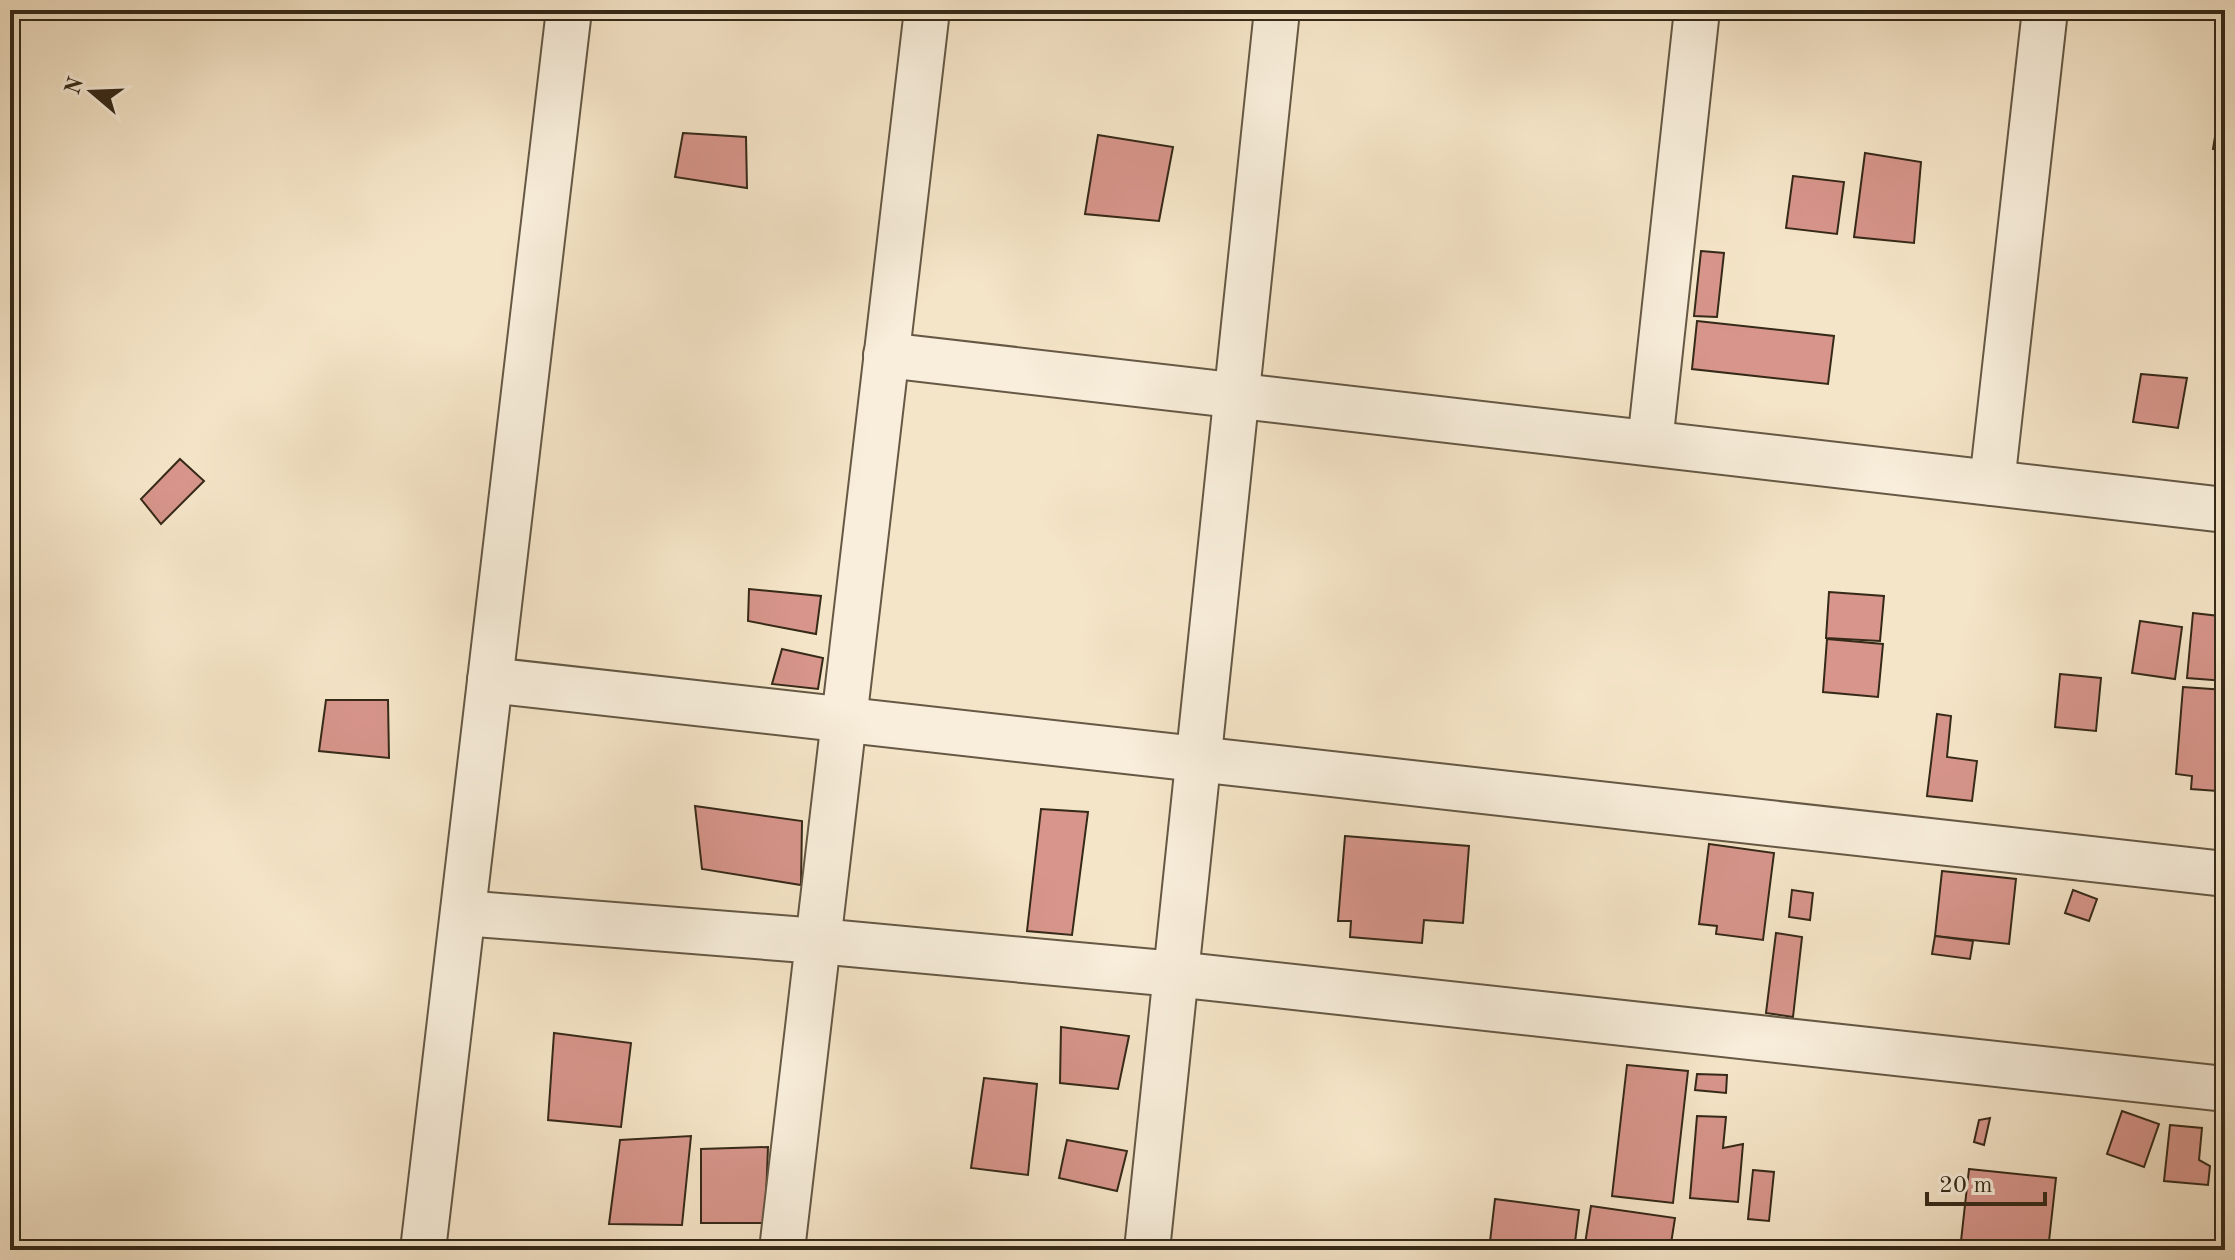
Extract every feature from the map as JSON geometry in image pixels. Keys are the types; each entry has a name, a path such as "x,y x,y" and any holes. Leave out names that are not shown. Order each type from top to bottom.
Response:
{"street":[{"path":"423,1250 569,10"},
{"path":"782,1250 927,10"},
{"path":"1147,1250 1277,10"},
{"path":"1650,443 1697,10"},
{"path":"1992,483 2045,10"},
{"path":"886,355 2225,510"},
{"path":"490,680 2225,874"},
{"path":"463,913 818,941 1175,974 2225,1089"}],"building":[{"path":"2221,101 2225,101 2225,151 2213,149"},
{"path":"683,133 746,137 747,188 675,177"},
{"path":"1098,135 1173,147 1159,221 1085,214"},
{"path":"1865,153 1921,162 1914,243 1854,237"},
{"path":"1793,176 1844,182 1837,234 1786,228"},
{"path":"1701,251 1724,253 1717,317 1694,316"},
{"path":"1697,321 1834,336 1828,384 1692,369"},
{"path":"2141,374 2187,378 2178,428 2133,422"},
{"path":"180,459 204,481 161,524 141,499"},
{"path":"749,589 821,596 816,634 748,621"},
{"path":"1829,592 1884,596 1880,641 1826,638"},
{"path":"2193,613 2219,616 2218,624 2225,625 2225,681 2187,678"},
{"path":"2140,621 2182,627 2175,679 2132,673"},
{"path":"1827,639 1883,644 1878,697 1823,692"},
{"path":"782,649 823,658 818,689 772,684"},
{"path":"2060,674 2101,678 2096,731 2055,727"},
{"path":"2183,687 2225,690 2217,791 2191,789 2192,776 2176,774"},
{"path":"326,700 388,700 389,758 319,751"},
{"path":"1937,714 1951,716 1947,757 1977,761 1972,801 1927,796"},
{"path":"695,806 802,821 801,885 702,869"},
{"path":"1041,809 1088,812 1072,935 1027,931"},
{"path":"1345,836 1469,846 1463,923 1424,920 1422,943 1350,937 1351,921 1338,921"},
{"path":"1709,844 1774,853 1763,940 1716,934 1717,926 1699,924"},
{"path":"1942,871 2016,879 2009,944 1935,936"},
{"path":"1792,890 1813,893 1810,920 1789,917"},
{"path":"2073,890 2097,899 2089,921 2065,913"},
{"path":"1776,933 1802,937 1793,1017 1766,1013"},
{"path":"1935,936 1973,941 1970,959 1932,954"},
{"path":"1061,1027 1129,1036 1118,1089 1060,1083"},
{"path":"554,1033 631,1043 621,1127 548,1120"},
{"path":"1627,1065 1688,1071 1673,1203 1612,1196"},
{"path":"1697,1074 1727,1075 1726,1093 1695,1090"},
{"path":"984,1078 1037,1084 1028,1175 971,1168"},
{"path":"2122,1111 2159,1124 2144,1167 2107,1154"},
{"path":"1697,1116 1726,1117 1723,1148 1743,1144 1738,1202 1690,1198"},
{"path":"1990,1118 1984,1145 1974,1142 1979,1120"},
{"path":"2170,1125 2202,1128 2199,1160 2210,1166 2208,1185 2164,1181"},
{"path":"691,1136 682,1225 609,1224 620,1140"},
{"path":"1067,1140 1127,1151 1117,1191 1059,1178"},
{"path":"768,1147 765,1223 701,1223 701,1149"},
{"path":"1969,1169 2056,1178 2048,1250 1960,1250"},
{"path":"1753,1170 1774,1172 1769,1221 1748,1219"},
{"path":"1495,1199 1579,1210 1574,1250 1489,1250"},
{"path":"1591,1206 1675,1218 1670,1250 1584,1250"}]}
